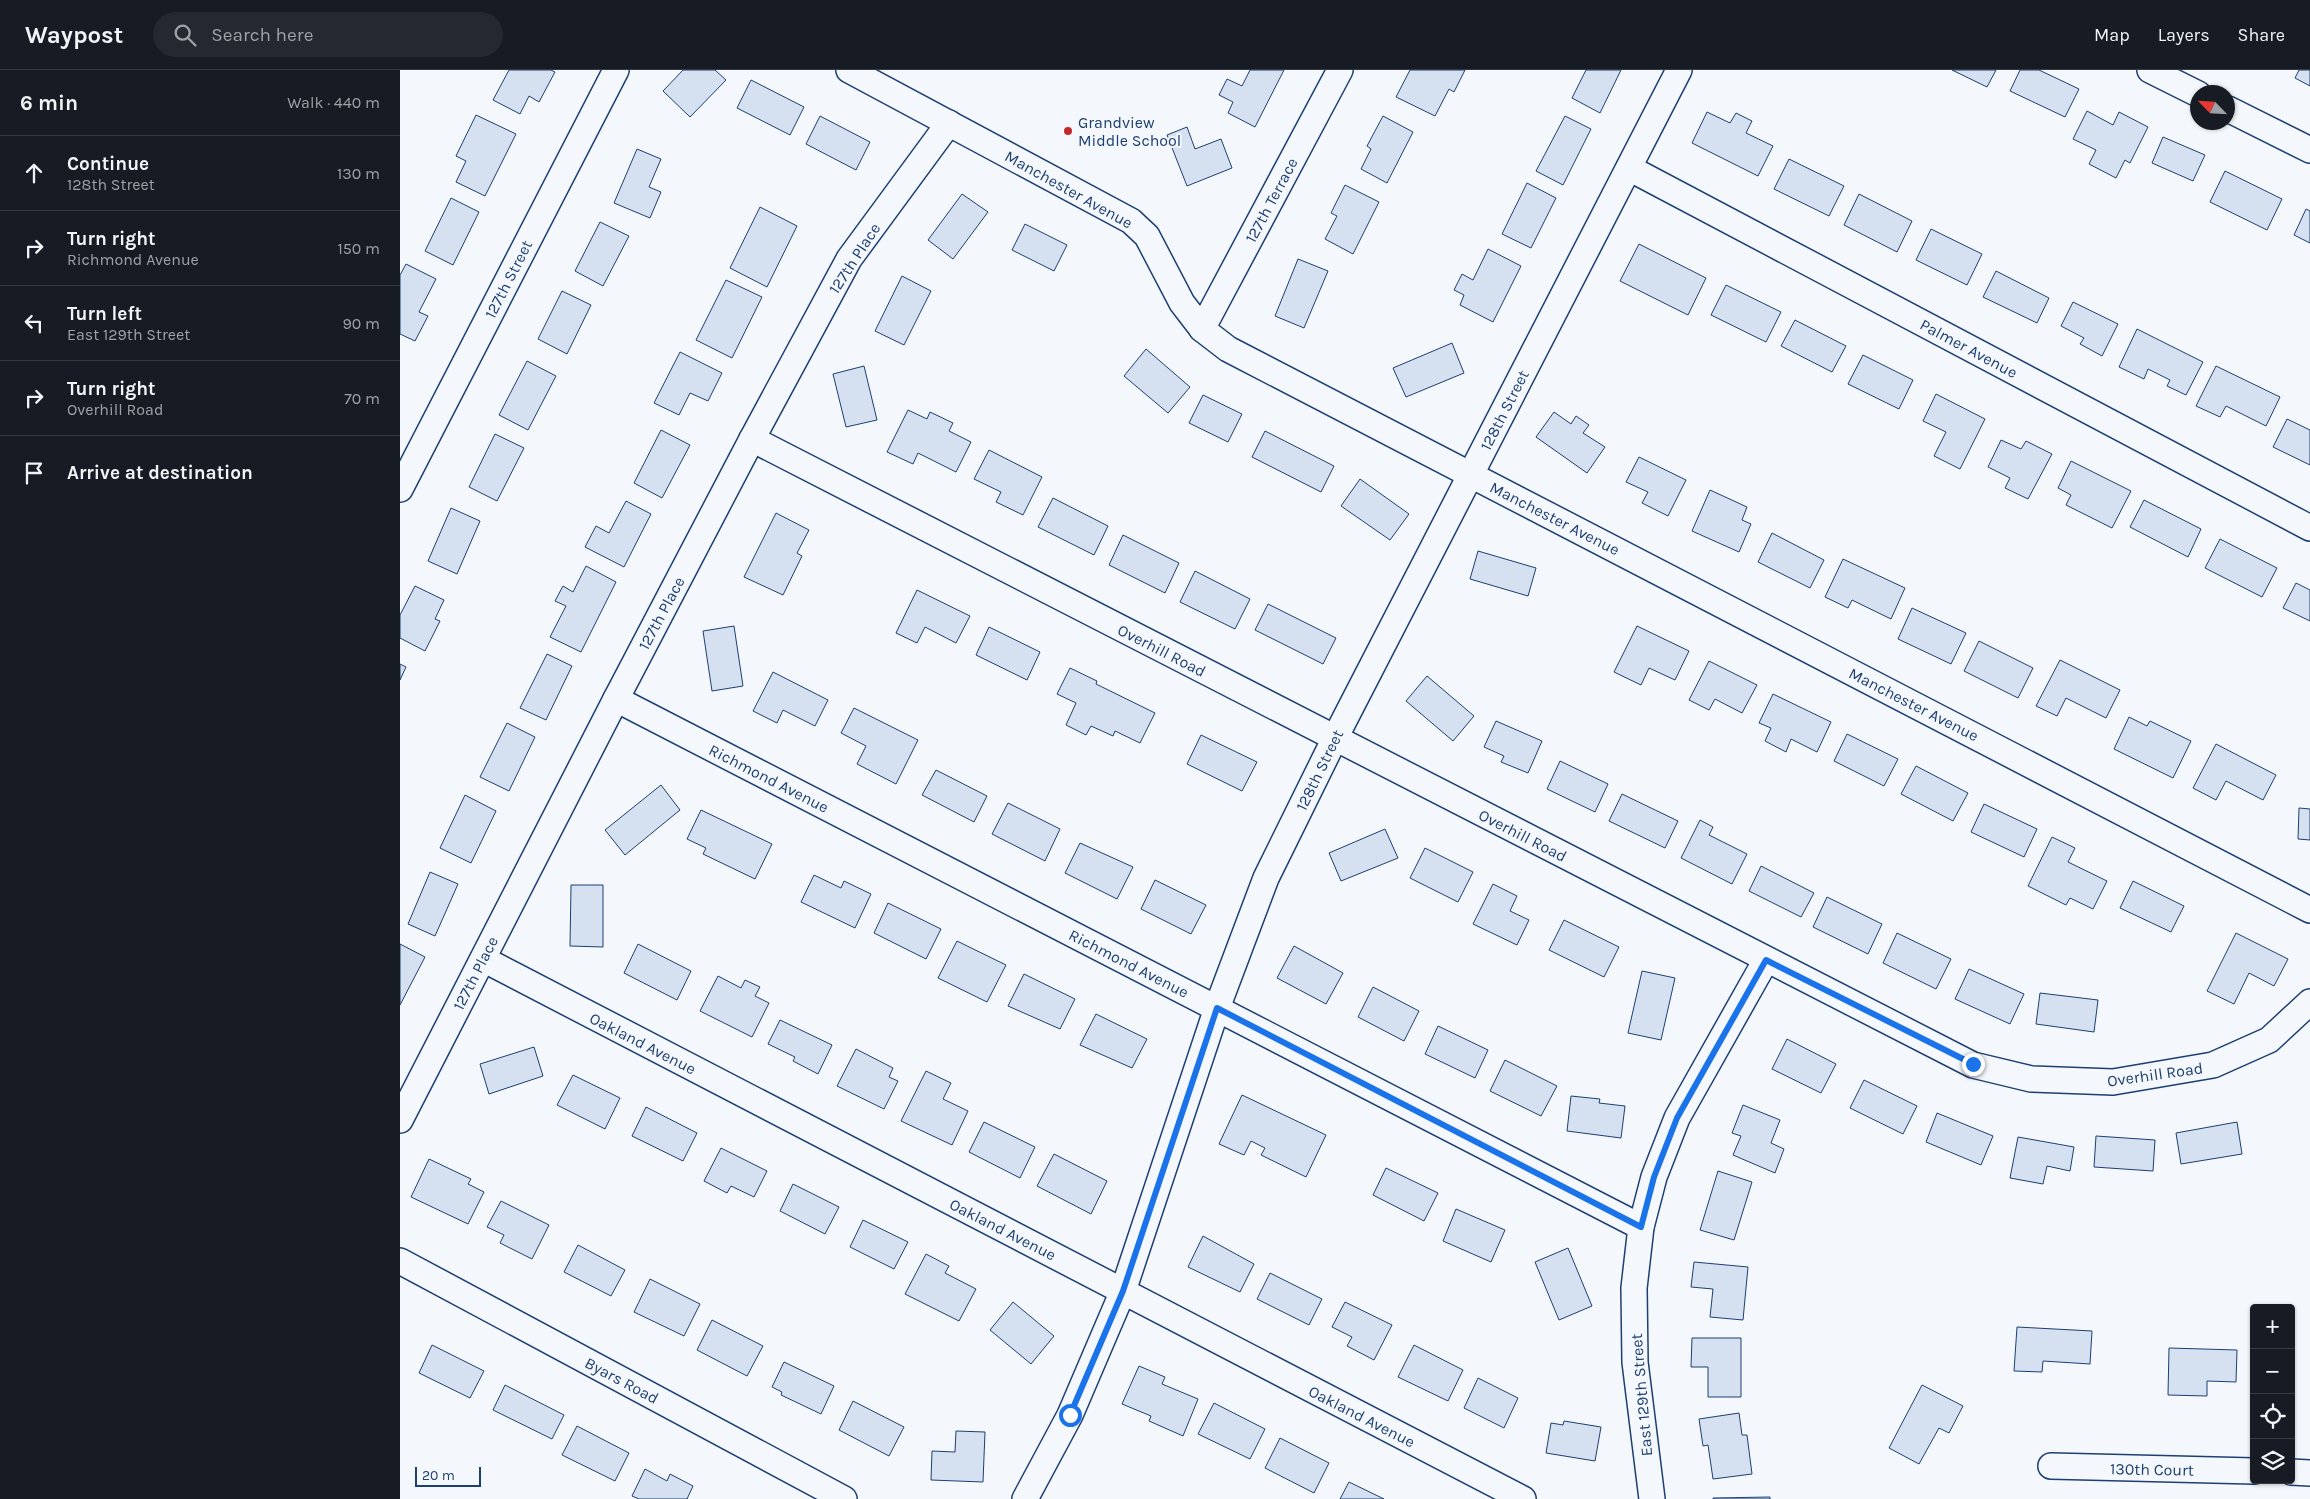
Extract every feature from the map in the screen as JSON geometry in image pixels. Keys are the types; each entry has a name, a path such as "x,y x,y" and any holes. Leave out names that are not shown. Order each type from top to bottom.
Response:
{"street":[{"name":"127th Street","path":"400,489 616,70"},
{"name":"Manchester Avenue","path":"849,70 1131,221 1146,236 1182,303 1202,329 1228,349 2310,910"},
{"name":"127th Terrace","path":"1202,329 1340,70"},
{"name":"128th Street","path":"1025,1499 1070,1415 1123,1291 1217,1008 1266,878 1334,738 1679,70"},
{"path":"2150,70 2190,90"},
{"path":"2235,112 2310,150"},
{"name":"127th Place","path":"400,1120 616,699 752,439 850,259 950,123"},
{"name":"Palmer Avenue","path":"1629,168 2310,528"},
{"name":"Overhill Road","path":"752,439 1766,960 1973,1064 2031,1079 2113,1082 2213,1065 2269,1040 2310,1002"},
{"name":"Richmond Avenue","path":"616,699 1641,1227"},
{"name":"Oakland Avenue","path":"483,959 1523,1499"},
{"name":"East 129th Street","path":"1652,1499 1634,1362 1634,1288 1641,1227 1654,1177 1677,1118 1766,960"},
{"name":"Byars Road","path":"400,1261 844,1499"},
{"name":"130th Court","path":"2051,1466 2250,1471"},
{"path":"2295,1472 2310,1473"}],"building":[{"path":"509,70 551,70 555,72 539,102 529,96 520,114 493,100"},
{"path":"683,70 715,70 726,80 690,117 663,91"},
{"path":"1250,70 1284,70 1255,127 1228,113 1233,102 1219,95 1227,79 1242,86"},
{"path":"1410,70 1465,70 1454,92 1449,89 1435,116 1396,97"},
{"path":"1586,70 1621,70 1600,113 1572,98"},
{"path":"1952,70 1996,70 1987,87"},
{"path":"2020,70 2039,70 2079,89 2065,117 2010,91"},
{"path":"2299,70 2310,70 2310,86 2295,78"},
{"path":"751,80 804,107 790,135 737,108"},
{"path":"2087,111 2113,125 2119,112 2148,127 2130,163 2125,160 2116,178 2089,164 2096,150 2073,139"},
{"path":"1707,112 1730,123 1736,113 1752,121 1746,133 1773,146 1758,176 1692,143"},
{"path":"476,115 516,134 485,196 456,182 466,161 456,156"},
{"path":"820,116 870,142 856,170 806,144"},
{"path":"1383,116 1413,132 1387,183 1361,169 1371,149 1367,146"},
{"path":"1565,116 1591,129 1563,185 1536,171"},
{"path":"1187,127 1195,149 1221,139 1232,168 1187,186 1167,135"},
{"path":"2163,137 2205,155 2193,181 2152,163"},
{"path":"637,149 661,159 649,187 661,192 650,218 614,203"},
{"path":"1789,159 1844,186 1829,216 1774,189"},
{"path":"2225,171 2282,199 2267,230 2210,202"},
{"path":"1527,183 1556,198 1531,248 1502,234"},
{"path":"1345,185 1379,202 1353,254 1325,239 1337,216 1331,213"},
{"path":"962,194 988,212 953,259 928,240"},
{"path":"1859,194 1912,221 1897,252 1844,225"},
{"path":"451,198 479,212 453,265 425,251"},
{"path":"760,207 797,226 767,287 730,268"},
{"path":"2306,209 2310,211 2310,243 2294,235"},
{"path":"600,222 629,236 603,286 575,271"},
{"path":"1025,224 1067,245 1054,271 1012,250"},
{"path":"1931,229 1982,254 1967,285 1916,260"},
{"path":"1639,244 1706,278 1688,315 1620,281"},
{"path":"1488,249 1521,266 1493,322 1460,305 1464,295 1454,290 1462,274 1473,280"},
{"path":"1298,259 1328,271 1304,328 1275,316"},
{"path":"406,264 436,279 419,312 428,316 415,341 400,334 400,275"},
{"path":"1996,271 2049,298 2037,323 1983,297"},
{"path":"902,276 931,291 904,345 875,331"},
{"path":"726,280 762,297 732,358 696,340"},
{"path":"1726,285 1781,312 1766,342 1711,315"},
{"path":"562,291 591,305 567,354 538,339"},
{"path":"2073,302 2118,324 2102,356 2080,344 2084,338 2061,326"},
{"path":"1795,320 1846,346 1832,372 1781,346"},
{"path":"2137,329 2203,362 2186,395 2167,386 2170,380 2148,369 2144,379 2119,367"},
{"path":"1452,343 1464,373 1406,397 1393,368"},
{"path":"1146,349 1190,387 1168,413 1124,376"},
{"path":"680,352 722,373 708,401 690,393 679,415 654,403"},
{"path":"1863,355 1913,380 1899,409 1848,384"},
{"path":"527,361 556,376 528,430 499,415"},
{"path":"864,366 877,420 846,427 833,374"},
{"path":"2216,366 2280,397 2266,426 2226,406 2220,417 2196,406"},
{"path":"1936,394 1985,419 1960,469 1934,456 1946,432 1923,421"},
{"path":"1203,395 1242,414 1228,442 1189,423"},
{"path":"908,410 927,419 930,412 953,423 949,431 971,442 956,472 918,453 913,464 887,452"},
{"path":"1554,412 1571,424 1576,416 1589,425 1583,433 1605,447 1587,473 1536,437"},
{"path":"2287,419 2310,430 2310,465 2273,447"},
{"path":"661,430 690,445 662,498 634,483"},
{"path":"1265,431 1334,466 1321,492 1252,457"},
{"path":"495,434 524,448 497,501 469,487"},
{"path":"2001,440 2021,449 2026,441 2052,454 2028,499 2005,488 2010,478 1988,467"},
{"path":"989,450 1042,477 1023,515 996,502 1001,492 974,479"},
{"path":"1639,457 1686,480 1668,516 1642,503 1648,492 1626,482"},
{"path":"2071,461 2131,491 2112,528 2066,505 2071,495 2058,488"},
{"path":"1360,479 1409,514 1390,540 1341,506"},
{"path":"1710,490 1747,507 1742,520 1751,524 1739,552 1692,531"},
{"path":"1053,498 1108,526 1094,555 1038,527"},
{"path":"2144,500 2201,529 2188,557 2130,527"},
{"path":"626,501 651,514 624,567 585,547 596,526 609,533"},
{"path":"451,508 480,521 457,574 428,561"},
{"path":"776,513 809,530 797,553 802,556 783,595 744,577"},
{"path":"1772,533 1824,560 1810,588 1758,562"},
{"path":"1123,535 1179,563 1165,593 1109,565"},
{"path":"2220,539 2277,568 2262,597 2205,568"},
{"path":"1478,551 1536,568 1528,596 1470,579"},
{"path":"1843,559 1905,588 1891,619 1852,600 1848,608 1825,597"},
{"path":"586,566 616,582 581,652 550,637 566,606 555,601 563,586 573,592"},
{"path":"1195,571 1250,599 1235,629 1180,602"},
{"path":"2296,583 2310,590 2310,621 2283,608"},
{"path":"415,586 444,600 435,619 440,621 425,651 400,638 400,615"},
{"path":"917,590 970,616 956,643 925,627 917,643 896,633"},
{"path":"1268,604 1336,638 1323,664 1255,630"},
{"path":"1912,608 1966,633 1951,664 1898,639"},
{"path":"734,626 743,686 712,691 703,631"},
{"path":"1637,626 1689,651 1675,680 1649,668 1641,685 1614,672"},
{"path":"989,627 1040,652 1027,680 976,655"},
{"path":"1979,641 2033,668 2018,698 1964,671"},
{"path":"547,654 572,666 546,720 520,708"},
{"path":"2060,660 2120,690 2106,718 2066,698 2057,716 2036,706"},
{"path":"1709,661 1757,685 1742,713 1715,699 1709,710 1689,700"},
{"path":"400,664 406,667 400,680"},
{"path":"1070,668 1097,681 1096,684 1155,713 1140,743 1115,731 1113,736 1091,726 1086,735 1066,725 1076,703 1057,694"},
{"path":"773,672 828,700 815,726 783,710 777,723 753,711"},
{"path":"1427,676 1474,716 1453,741 1406,701"},
{"path":"1773,694 1831,722 1817,752 1791,739 1786,752 1765,741 1771,728 1759,723"},
{"path":"854,708 918,740 896,784 857,764 866,746 841,733"},
{"path":"2129,717 2147,726 2150,721 2191,741 2173,778 2114,749"},
{"path":"1496,721 1542,741 1528,773 1501,762 1504,756 1484,747"},
{"path":"507,723 535,737 509,791 480,777"},
{"path":"1847,734 1898,759 1884,786 1834,761"},
{"path":"1201,735 1257,762 1242,791 1187,764"},
{"path":"2216,744 2276,775 2263,800 2226,781 2216,800 2193,788"},
{"path":"1560,761 1608,784 1595,812 1547,789"},
{"path":"1916,766 1968,793 1953,821 1901,794"},
{"path":"936,770 987,796 974,822 922,795"},
{"path":"661,785 680,810 625,855 605,830"},
{"path":"1622,794 1678,821 1665,848 1609,821"},
{"path":"465,795 496,811 471,863 440,848"},
{"path":"1008,803 1060,829 1045,861 992,834"},
{"path":"1984,804 2037,829 2024,857 1971,832"},
{"path":"2299,808 2310,809 2310,840 2298,839"},
{"path":"701,810 772,844 755,879 703,854 706,848 687,839"},
{"path":"1700,820 1713,827 1709,835 1747,854 1732,884 1681,858"},
{"path":"1385,829 1398,858 1341,881 1329,853"},
{"path":"2052,837 2075,848 2068,862 2107,881 2093,909 2070,898 2066,905 2028,886"},
{"path":"1080,843 1133,867 1117,899 1065,873"},
{"path":"1425,848 1473,872 1458,902 1410,878"},
{"path":"1761,866 1814,893 1801,917 1749,891"},
{"path":"430,872 458,884 435,936 408,924"},
{"path":"814,875 841,888 844,881 871,894 855,928 801,902"},
{"path":"1155,880 1206,905 1191,934 1141,909"},
{"path":"2133,881 2184,906 2171,932 2120,908"},
{"path":"1493,884 1517,896 1510,911 1529,920 1517,945 1473,924"},
{"path":"571,885 603,885 603,947 570,946"},
{"path":"1827,897 1882,924 1868,954 1813,927"},
{"path":"888,903 941,929 926,959 874,933"},
{"path":"1564,920 1619,947 1604,977 1549,950"},
{"path":"1897,933 1951,959 1936,989 1883,963"},
{"path":"2236,933 2288,959 2274,986 2249,973 2234,1004 2207,991"},
{"path":"957,941 1006,965 987,1002 938,978"},
{"path":"400,944 425,957 400,1005"},
{"path":"638,944 691,971 677,1000 624,973"},
{"path":"1294,946 1343,973 1326,1004 1277,978"},
{"path":"1969,969 2024,994 2010,1024 1955,999"},
{"path":"1642,971 1675,978 1661,1040 1628,1033"},
{"path":"1024,974 1075,999 1060,1029 1008,1006"},
{"path":"718,976 741,988 745,980 760,987 755,996 769,1003 752,1037 700,1011"},
{"path":"1373,987 1419,1011 1404,1041 1358,1017"},
{"path":"2040,993 2098,1000 2094,1032 2036,1024"},
{"path":"1096,1014 1147,1039 1132,1068 1080,1045"},
{"path":"780,1020 832,1045 818,1074 793,1061 795,1057 768,1044"},
{"path":"1438,1026 1488,1050 1475,1078 1425,1054"},
{"path":"1787,1039 1836,1064 1821,1093 1772,1069"},
{"path":"534,1047 543,1076 489,1094 480,1064"},
{"path":"856,1049 893,1068 889,1077 898,1081 884,1109 837,1086"},
{"path":"1505,1060 1557,1086 1541,1116 1490,1091"},
{"path":"926,1071 951,1083 943,1099 968,1111 952,1145 901,1121"},
{"path":"573,1075 620,1098 605,1129 557,1105"},
{"path":"1864,1080 1917,1106 1903,1134 1850,1108"},
{"path":"1242,1095 1326,1135 1306,1177 1261,1155 1265,1148 1251,1141 1244,1155 1219,1144"},
{"path":"1571,1096 1600,1099 1599,1103 1625,1106 1621,1138 1567,1131"},
{"path":"1743,1105 1780,1120 1771,1143 1784,1149 1775,1173 1733,1155 1741,1136 1732,1133"},
{"path":"646,1107 697,1133 683,1161 632,1136"},
{"path":"1937,1113 1993,1136 1981,1165 1926,1142"},
{"path":"984,1122 1035,1147 1020,1178 969,1152"},
{"path":"2237,1122 2242,1154 2181,1164 2176,1133"},
{"path":"2096,1136 2155,1140 2153,1171 2094,1167"},
{"path":"2018,1137 2074,1147 2070,1171 2047,1166 2043,1184 2010,1178"},
{"path":"721,1148 767,1171 754,1197 731,1186 727,1193 704,1181"},
{"path":"1054,1154 1107,1181 1091,1214 1037,1186"},
{"path":"429,1159 471,1179 468,1184 484,1192 468,1224 411,1197"},
{"path":"1386,1168 1438,1193 1424,1221 1373,1195"},
{"path":"1718,1171 1752,1182 1734,1240 1700,1230"},
{"path":"793,1184 839,1207 825,1234 780,1211"},
{"path":"501,1201 549,1225 532,1259 500,1243 504,1235 487,1227"},
{"path":"1456,1209 1505,1230 1491,1262 1443,1241"},
{"path":"863,1220 908,1242 894,1269 850,1247"},
{"path":"1203,1236 1254,1264 1240,1292 1188,1267"},
{"path":"578,1245 625,1270 611,1296 564,1272"},
{"path":"1568,1248 1592,1306 1559,1320 1535,1262"},
{"path":"926,1254 949,1266 945,1273 976,1289 959,1321 905,1294"},
{"path":"1694,1262 1748,1267 1743,1320 1710,1317 1713,1289 1691,1287"},
{"path":"1270,1273 1322,1299 1309,1325 1257,1299"},
{"path":"650,1279 700,1304 684,1336 634,1312"},
{"path":"1013,1302 1054,1336 1031,1364 990,1330"},
{"path":"1345,1302 1392,1325 1374,1360 1347,1346 1352,1337 1332,1327"},
{"path":"712,1320 763,1346 747,1376 697,1350"},
{"path":"2017,1327 2092,1331 2090,1364 2043,1361 2042,1372 2014,1371"},
{"path":"1692,1338 1741,1338 1741,1397 1708,1397 1708,1367 1691,1367"},
{"path":"432,1345 484,1371 470,1398 419,1373"},
{"path":"1414,1345 1463,1370 1448,1401 1398,1377"},
{"path":"2169,1348 2237,1350 2236,1382 2207,1381 2207,1396 2168,1395"},
{"path":"784,1362 834,1386 821,1414 781,1395 782,1392 772,1387"},
{"path":"1139,1366 1165,1377 1162,1384 1198,1399 1183,1436 1149,1421 1151,1416 1122,1404"},
{"path":"1478,1378 1518,1398 1504,1428 1464,1408"},
{"path":"505,1385 564,1415 552,1439 493,1410"},
{"path":"1922,1385 1963,1406 1949,1433 1939,1428 1919,1464 1889,1448"},
{"path":"853,1401 904,1427 889,1456 839,1430"},
{"path":"1214,1403 1265,1429 1250,1459 1198,1434"},
{"path":"1739,1413 1742,1435 1747,1435 1752,1474 1713,1479 1708,1445 1703,1446 1699,1419"},
{"path":"1564,1421 1601,1427 1595,1461 1546,1453 1551,1423 1563,1425"},
{"path":"577,1426 629,1453 615,1481 562,1455"},
{"path":"956,1431 985,1432 983,1482 931,1480 932,1451 955,1452"},
{"path":"1280,1438 1329,1463 1314,1493 1265,1468"},
{"path":"645,1469 667,1481 670,1474 693,1486 687,1499 639,1499 632,1496"},
{"path":"1349,1482 1384,1499 1340,1499"},
{"path":"1770,1497 1770,1499 1713,1499 1713,1498"}],"place":[{"name":"Grandview Middle School","path":"1068,131"}],"route":[{"path":"1070,1415 1123,1291 1217,1008 1641,1227 1654,1177 1677,1118 1766,960 1973,1064"}]}
